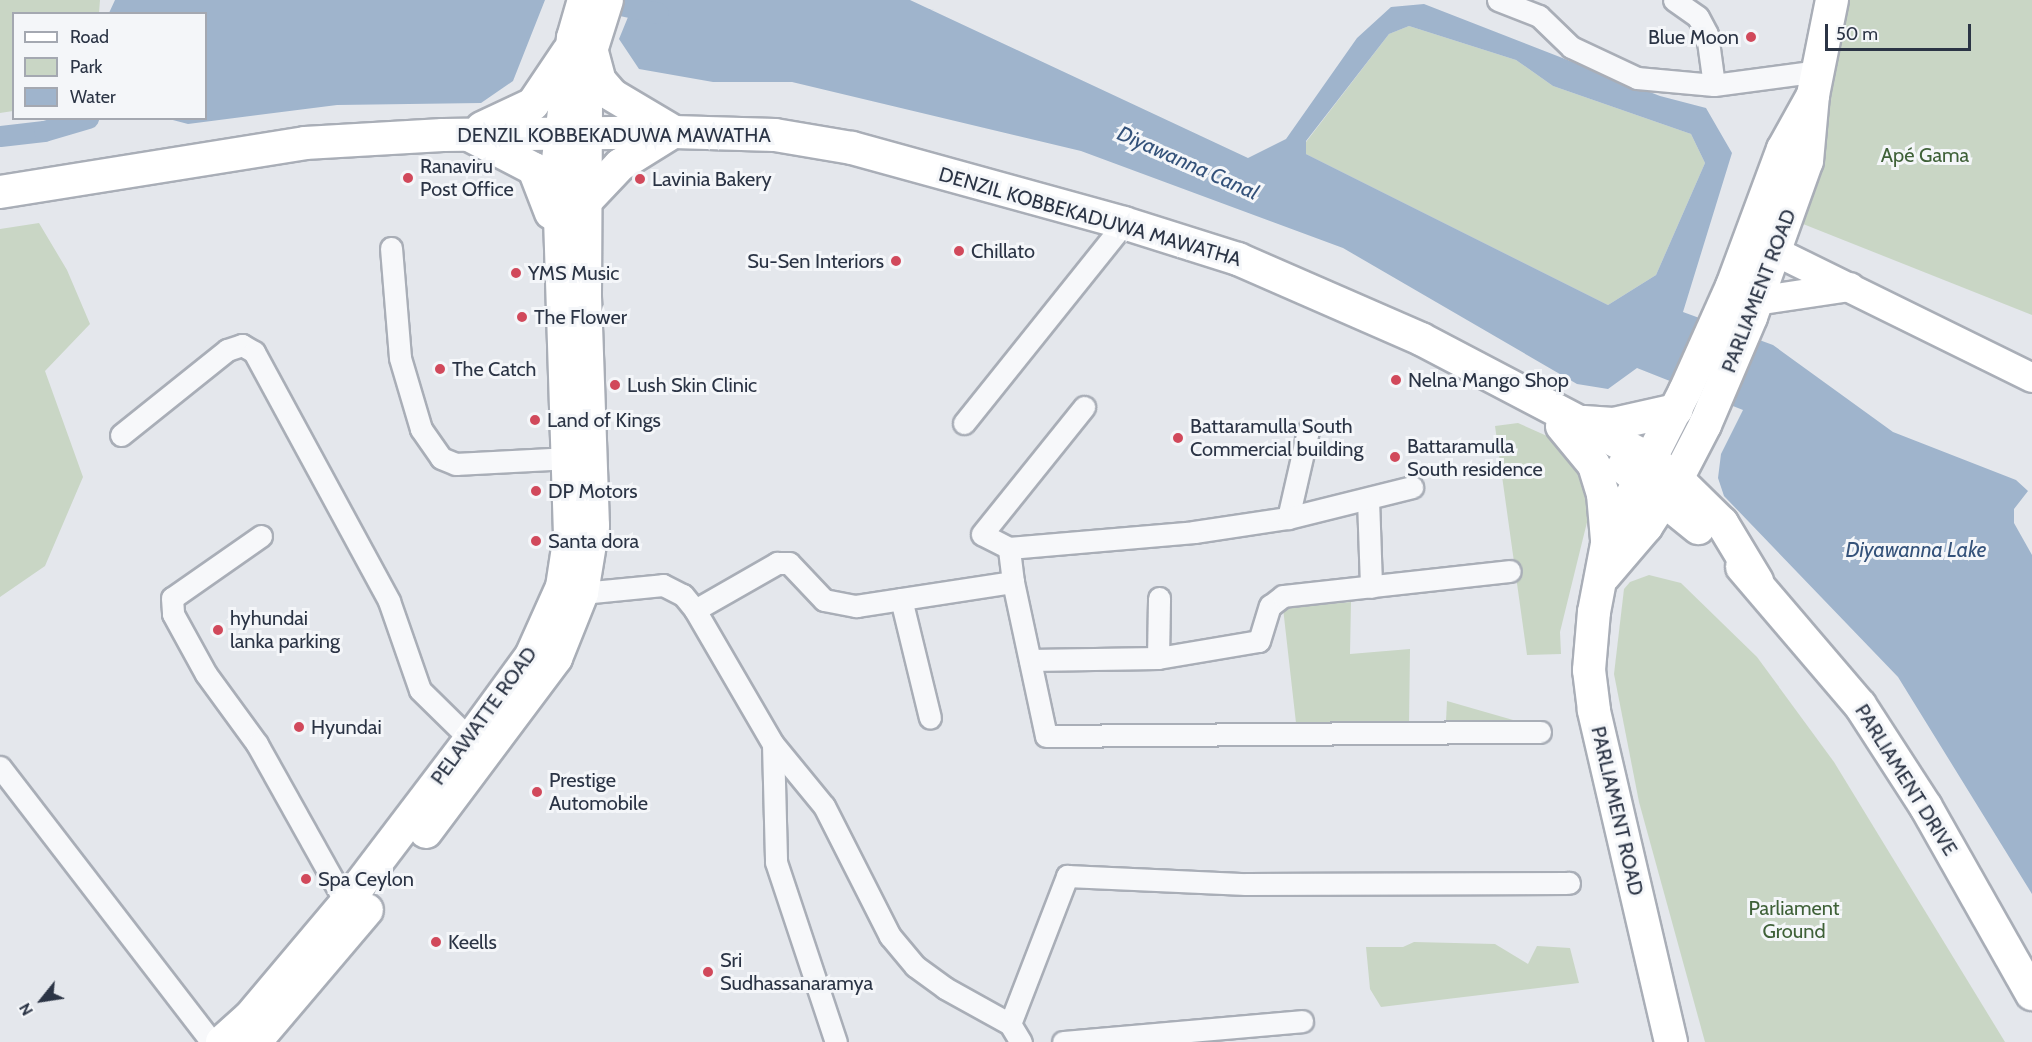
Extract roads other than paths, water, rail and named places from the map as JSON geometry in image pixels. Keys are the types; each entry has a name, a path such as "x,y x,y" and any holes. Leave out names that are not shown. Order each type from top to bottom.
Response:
{"main road":[{"name":"PELAWATTE ROAD","path":"572,590 569,458 558,230 582,45 584,0"},
{"name":"PELAWATTE ROAD","path":"582,45 607,0"},
{"name":"PARLIAMENT ROAD","path":"1602,579 1671,488 1698,440 1712,409 1766,237 1807,161 1816,83 1832,0"},
{"path":"468,134 533,104 582,45 600,81 612,95 674,132 620,165 585,202"},
{"name":"DENZIL KOBBEKADUWA MAWATHA","path":"0,192 305,143 468,134 674,132 775,135 852,148 1124,223 1238,259 1421,339 1572,424 1645,469"},
{"name":"PELAWATTE ROAD","path":"222,1042 260,1034 332,954 478,747 572,590 593,526 585,202 572,133"},
{"path":"468,134 534,169 558,230"},
{"path":"1766,237 1850,287 2032,378"},
{"path":"1766,237 2032,357"},
{"path":"1747,301 1850,287"},
{"name":"PARLIAMENT ROAD","path":"1671,1042 1594,710 1589,646 1607,544 1680,400 1747,301"},
{"path":"1607,544 1603,495 1594,465 1572,424 1613,423 1680,400"},
{"path":"1698,440 1700,484 1722,523"},
{"path":"1645,469 1671,488"},
{"name":"PARLIAMENT DRIVE","path":"1671,488 1722,523 1757,581"},
{"name":"PARLIAMENT DRIVE","path":"1671,488 1757,581 1860,705 1926,807 2032,994"},
{"name":"PELAWATTE ROAD","path":"260,1034 346,903 478,747"}],"street":[{"path":"1498,0 1539,16 1571,47 1636,78 1714,85 1816,83"},
{"path":"1674,0 1698,17 1707,34 1714,85"},
{"path":"964,423 1124,223"},
{"path":"391,248 400,358 421,429 441,458 456,464 569,458"},
{"path":"121,435 227,350 242,345 254,352 389,600 420,690 478,747"},
{"path":"1084,407 982,534 1010,548 1194,532 1288,518 1412,487"},
{"path":"1288,518 1308,431"},
{"path":"1368,499 1371,587"},
{"path":"261,536 172,598 173,614 206,674 257,744 346,903"},
{"path":"1010,548 1013,582 1046,736 1540,732"},
{"path":"695,610 777,563 789,563 824,600 856,606 1013,582"},
{"path":"1030,660 1158,658 1259,640 1270,606 1283,596 1510,571"},
{"path":"572,590 663,585 683,595 695,610 773,744 824,806 890,936 915,966 945,988 1010,1024 1021,1042"},
{"path":"1158,658 1159,598"},
{"path":"901,599 930,718"},
{"path":"773,744 776,862 836,1042"},
{"path":"0,767 212,1042"},
{"path":"1010,1024 1066,876 1246,884 1569,883"},
{"path":"1063,1042 1302,1021"}],"water":[{"path":"115,0 545,0 513,81 481,103 337,105 188,124 173,120 207,120 207,12 109,12"},
{"name":"Diyawanna Lake","path":"635,0 910,0 1248,158 1286,139 1357,38 1391,7 1424,4 1660,96 1706,108 1732,153 1683,312 1773,345 1893,432 2016,480 2028,491 2014,509 2014,523 2032,555 2032,894 1898,677 1724,496 1718,478 1721,454 1743,410 1637,368 1608,389 1577,384 1343,248 1081,151 792,82 713,82 639,69 619,39","holes":["1409,26 1516,60 1553,86 1691,134 1705,163 1656,275 1608,305 1306,154 1306,141 1389,34"]}],"waterway":[{"name":"Diyawanna Canal","path":"597,0 658,13"},
{"path":"0,136 44,131 81,120"}],"place":[{"name":"Blue Moon","path":"1751,37"},
{"name":"Ranaviru Post Office","path":"408,178"},
{"name":"Lavinia Bakery","path":"640,179"},
{"name":"Chillato","path":"959,251"},
{"name":"Su-Sen Interiors","path":"896,261"},
{"name":"YMS Music","path":"516,273"},
{"name":"The Flower","path":"522,317"},
{"name":"The Catch","path":"440,369"},
{"name":"Nelna Mango Shop","path":"1396,380"},
{"name":"Lush Skin Clinic","path":"615,385"},
{"name":"Land of Kings","path":"535,420"},
{"name":"Battaramulla South Commercial building","path":"1178,438"},
{"name":"Battaramulla South residence","path":"1395,457"},
{"name":"DP Motors","path":"536,491"},
{"name":"Santa dora","path":"536,541"},
{"name":"hyhundai lanka parking","path":"218,630"},
{"name":"Hyundai","path":"299,727"},
{"name":"Prestige Automobile","path":"537,792"},
{"name":"Spa Ceylon","path":"306,879"},
{"name":"Keells","path":"436,942"},
{"name":"Sri Sudhassanaramya","path":"708,972"}],"park label":[{"name":"Apé Gama","path":"1925,155"},
{"name":"Parliament Ground","path":"1794,920"}]}
